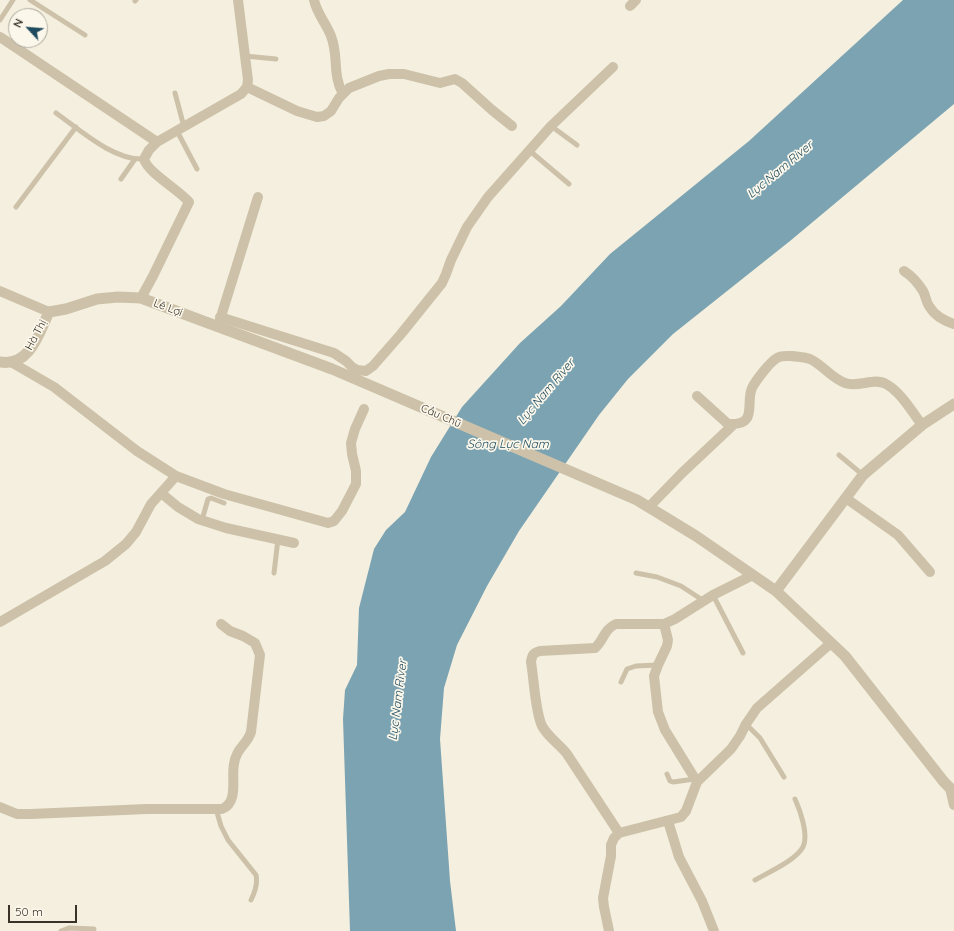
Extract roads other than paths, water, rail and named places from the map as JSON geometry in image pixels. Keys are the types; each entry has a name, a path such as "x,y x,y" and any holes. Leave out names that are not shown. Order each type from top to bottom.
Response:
{"street":[{"path":"141,298 189,202 184,195 148,168 140,159 157,142 241,94 247,87 248,80 238,0"},
{"path":"314,0 316,10 331,36 334,47 335,70 339,86 343,94"},
{"path":"0,37 157,142"},
{"path":"258,197 219,321 334,353 357,370 366,371 374,366 397,340 442,283 450,260 467,227 488,197 551,126 614,67"},
{"path":"247,87 297,111 317,117 324,116 331,111 339,98 349,88 379,76 404,74 440,83 455,79 462,83 512,126"},
{"path":"904,271 916,281 924,293 928,306 938,317 954,324"},
{"path":"0,291 49,312"},
{"name":"Lê Lợi","path":"49,312 66,309 97,299 118,297 141,298 219,321 332,369"},
{"name":"Hà Thị","path":"6,362 17,361 25,356 32,347 49,312"},
{"path":"649,507 682,473 733,425 744,422 748,417 752,389 760,377 778,357 786,356 810,360 845,383 854,385 876,382 885,383 891,387 904,401 922,425"},
{"path":"6,362 54,387 137,451 176,476 224,494 328,523 334,521 342,511 356,484 356,471 351,443 355,429 364,410"},
{"name":"Cầu Chũ","path":"332,369 637,500 696,536 776,591 845,656 952,789"},
{"path":"697,396 728,424 733,425"},
{"path":"776,591 863,476 922,425 954,404"},
{"path":"0,622 105,561 126,544 136,532 151,504 176,476"},
{"path":"161,493 178,507 202,520 226,528 294,543"},
{"path":"847,499 898,536 930,572"},
{"path":"619,833 567,754 542,726 537,705 531,656 534,652 540,651 595,648 599,645 610,627 616,624 664,624 753,575"},
{"path":"0,807 17,814 147,809 222,810 226,808 229,804 233,791 233,766 235,755 250,736 260,655 255,643 230,631 221,624"},
{"path":"664,624 668,640 667,646 654,676 657,705 661,722 670,740 696,780"},
{"path":"609,931 603,898 611,856 611,845 614,838 619,833 681,817 686,811 696,780 731,749 757,708 831,643"},
{"path":"952,789 954,805"},
{"path":"668,821 679,857 702,901 714,931"}],"lane":[{"path":"0,20 13,0"},
{"path":"30,0 85,35"},
{"path":"245,56 276,59"},
{"path":"175,93 181,129 197,169"},
{"path":"56,113 107,149 119,155 140,159"},
{"path":"551,126 577,145"},
{"path":"16,207 76,127"},
{"path":"530,151 569,184"},
{"path":"121,179 140,159"},
{"path":"839,455 863,476"},
{"path":"202,520 208,499 211,498 224,503"},
{"path":"274,573 278,539"},
{"path":"636,573 657,577 709,598 743,653"},
{"path":"621,682 627,669 636,666 658,665"},
{"path":"746,724 760,738 784,777"},
{"path":"667,774 670,781 673,782 696,780"},
{"path":"755,880 790,860 802,848 804,843 804,832 800,809 795,799"},
{"path":"216,809 221,826 228,840 256,875 257,880 255,891 251,900"},
{"path":"61,931 69,928 94,929"}],"water":[{"name":"Sông Lục Nam","path":"903,0 954,0 954,104 790,241 673,334 628,379 599,415 519,531 487,586 457,645 444,688 440,739 450,881 456,931 350,931 343,719 345,690 357,665 359,608 374,549 386,530 405,512 431,457 462,407 520,343 561,306 610,254 749,141"}],"water label":[{"name":"Lục Nam River","path":"780,170"},
{"name":"Lục Nam River","path":"546,392"},
{"name":"Lục Nam River","path":"398,700"}]}
